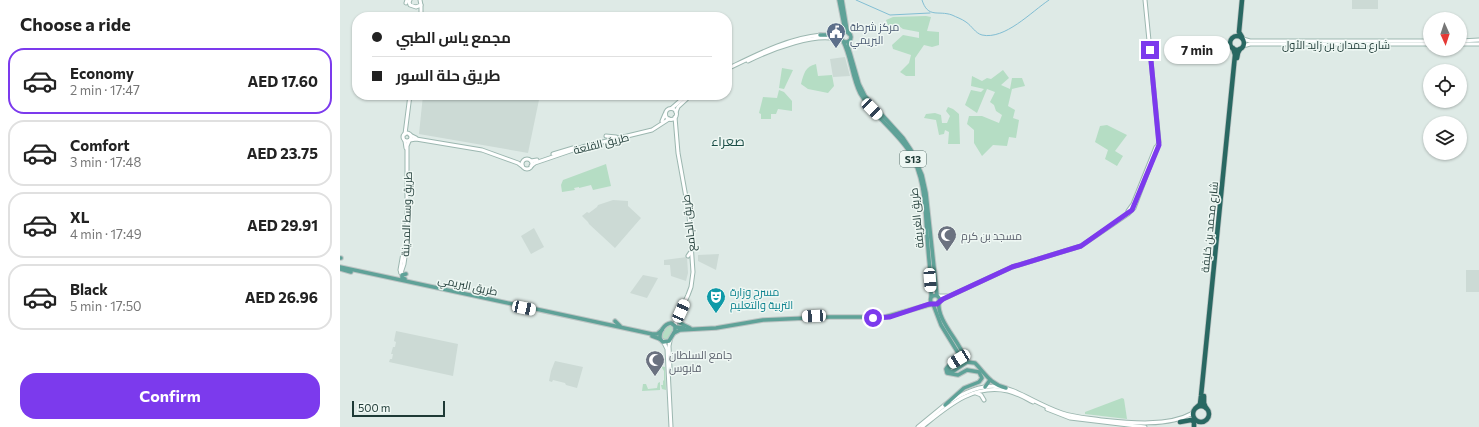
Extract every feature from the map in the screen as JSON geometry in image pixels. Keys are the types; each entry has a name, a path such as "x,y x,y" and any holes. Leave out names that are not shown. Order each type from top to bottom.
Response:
{"highway":[{"path":"1240,0 1239,30 1242,38 1242,47 1236,50 1230,43 1237,31 1240,0"},
{"path":"1234,36 1242,38"},
{"name":"شارع محمد بن خليفة","path":"1206,408 1204,401 1237,55 1242,47"},
{"name":"شارع محمد بن خليفة","path":"1197,407 1201,402 1202,396 1235,55 1233,48"},
{"path":"1202,406 1206,408 1209,415 1206,420 1195,427 1193,413 1197,407 1202,406"},
{"path":"1195,419 1202,422"},
{"path":"1180,422 1191,420 1194,422 1195,427"}],"main road":[{"path":"420,0 420,12"},
{"name":"S13","path":"841,0 844,25 841,37 842,41"},
{"name":"S13","path":"841,0 846,17 847,30 851,38 849,41"},
{"path":"672,427 667,349 660,335 662,330 669,323 675,326 690,328 710,327 754,319 828,315 886,315 923,304 931,298 937,296 947,296 1011,265 1080,244 1127,213 1157,145 1144,0"},
{"path":"674,333 680,330 706,330 763,320 830,317 885,317 937,304 1012,267 1081,246 1128,214 1134,208 1159,142 1144,0"},
{"path":"408,1 411,6 416,7 421,5"},
{"path":"416,7 419,12"},
{"path":"732,68 766,51 805,38 838,34 842,31 844,25"},
{"path":"820,36 837,36 845,33 849,34"},
{"path":"732,68 767,53 806,40 828,38 846,42 849,41"},
{"name":"شارع حمدان بن زايد الأول","path":"1242,38 1250,41 1423,42"},
{"path":"1467,41 1479,40"},
{"name":"طريق الغريفة","path":"842,41 858,87 868,104 901,140 909,151 920,176 923,190 931,298 933,304"},
{"name":"طريق الغريفة","path":"849,41 848,47 859,84 868,99 889,122 911,150 922,176 926,193 937,296 939,302"},
{"name":"شارع حمدان بن زايد الأول","path":"1242,47 1250,44 1423,42"},
{"path":"1467,43 1479,44"},
{"path":"404,141 416,139 482,150 518,163 523,168 527,169 531,166 531,161 528,159 518,161 482,148 416,138 405,134 410,100"},
{"path":"409,141 411,100"},
{"path":"681,100 666,110 665,114 670,119 676,117 678,107 686,100"},
{"path":"671,108 676,112"},
{"name":"طريق القلعة","path":"531,161 588,142 616,137 655,127 664,119 665,114"},
{"path":"879,116 888,124 889,122"},
{"name":"طريق الجامع","path":"675,326 691,286 693,272 689,210 678,153 676,117"},
{"name":"طريق القلعة","path":"531,166 538,162 582,147 652,130 670,119"},
{"name":"طريق الجامع","path":"669,323 676,317 690,286 691,272 687,206 677,159 674,123 670,119"},
{"name":"طريق وسط المدينة","path":"405,134 403,138 406,145 405,236 400,268 401,273 404,264 407,242 409,141"},
{"path":"606,136 616,137"},
{"path":"610,140 619,140"},
{"path":"580,151 582,147"},
{"path":"522,166 523,160"},
{"path":"538,162 550,161"},
{"name":"طريق البريمي","path":"340,268 655,334 662,330"},
{"name":"طريق البريمي","path":"340,268 499,302 662,340"},
{"path":"396,272 399,271 400,268"},
{"path":"406,274 403,274 402,278 429,286"},
{"path":"939,302 939,308 944,323 960,357 947,366 947,373 958,375 969,370 979,372 998,386 1006,388 1057,412 1075,416 1155,425 1175,421 1193,413"},
{"path":"933,304 941,324 964,355 962,361 949,368 949,371 952,372 969,362 976,364 984,377"},
{"path":"681,311 680,322 690,328"},
{"path":"615,321 620,327"},
{"path":"672,427 669,346 675,326"},
{"path":"662,340 666,342 670,341"},
{"path":"918,427 964,388 979,382 984,377"},
{"path":"984,389 990,380"},
{"path":"945,405 969,391 1006,388"},
{"path":"922,427 947,406 972,393 984,389 1012,392 1056,414 1070,418 1145,427"},
{"path":"972,393 980,394 984,400"},
{"path":"1164,426 1191,418 1195,419"}],"shaded area":[{"path":"1352,0 1378,0 1378,9 1352,9"},
{"path":"845,57 850,76 833,77 830,59"},
{"path":"422,100 539,100 528,153 419,134"},
{"path":"613,200 628,201 628,206 641,218 615,248 582,216 587,212 589,213 598,205"},
{"path":"534,228 544,247 531,254 521,236"},
{"path":"719,254 716,270 698,261 698,255"},
{"path":"687,257 688,273 686,281 671,276 670,265 664,265 664,260"},
{"path":"1466,270 1479,270 1479,292 1466,292"},
{"path":"643,275 658,278 647,298 630,293"},
{"path":"396,331 458,344 453,376 389,362 390,359 392,359 393,354 391,354 393,347 395,347 396,342 394,341"},
{"path":"555,361 583,367 577,388 553,380 552,382 549,381"}],"green space":[{"path":"893,17 931,17 927,31 939,32 939,45 932,47 924,45 915,58 915,76 906,76 900,72 909,63 911,55 893,49 892,45 903,35 919,38 919,32 903,29 899,26 888,25 886,20"},
{"path":"816,64 818,76 832,75 834,86 828,93 808,89 801,84 807,69"},
{"path":"782,68 793,70 784,89 779,88"},
{"path":"1003,70 1009,78 1001,85 1010,89 1012,78 1022,78 1025,86 1012,89 1008,106 1015,110 1013,118 1019,120 1016,138 1009,137 1007,146 993,145 982,156 974,143 974,130 967,124 969,116 982,116 999,123 1002,115 996,111 994,105 990,102 995,92 987,89 977,113 965,105 971,90 981,92 984,89 971,86 972,76 982,81 987,78 991,79"},
{"path":"779,90 784,92 792,101 792,111 778,109 776,114 771,114 771,119 761,119 761,114 759,113 763,97 777,98"},
{"path":"948,107 959,114 960,144 948,144 949,132 945,130 944,134 939,135 936,120 924,118 926,114 935,113 941,115 942,123 947,123 950,116 946,111"},
{"path":"1107,125 1127,135 1115,151 1123,156 1117,166 1105,159 1108,150 1095,142 1100,126"},
{"path":"606,164 611,186 593,190 591,185 562,192 561,185 563,180"},
{"path":"669,324 675,327 670,339 664,340 662,338 662,334"},
{"path":"657,365 665,367 666,390 662,389 661,385 663,385 664,371 662,368 657,369"},
{"path":"660,382 660,390 642,391 643,384 646,384 648,389 657,388 658,383"},
{"path":"1122,398 1124,399 1127,419 1085,414 1085,412"}],"waterway":[{"path":"856,0 890,15 930,13"},
{"path":"922,0 924,6 930,12 952,15 966,22 975,31 982,35 991,35 1009,29 1049,0"}],"place":[{"name":"مركز شرطة البريمي","path":"836,49"},
{"name":"مسجد بن كرم","path":"947,252"},
{"name":"مسرح وزارة التربية والتعليم","path":"716,314"},
{"name":"جامع السلطان قابوس","path":"655,377"}],"district":[{"name":"صعراء","path":"728,141"}],"route":[{"path":"873,318 890,317 929,304 935,305 943,299 1012,267 1078,247 1128,214 1135,205 1159,145 1150,50"}]}
